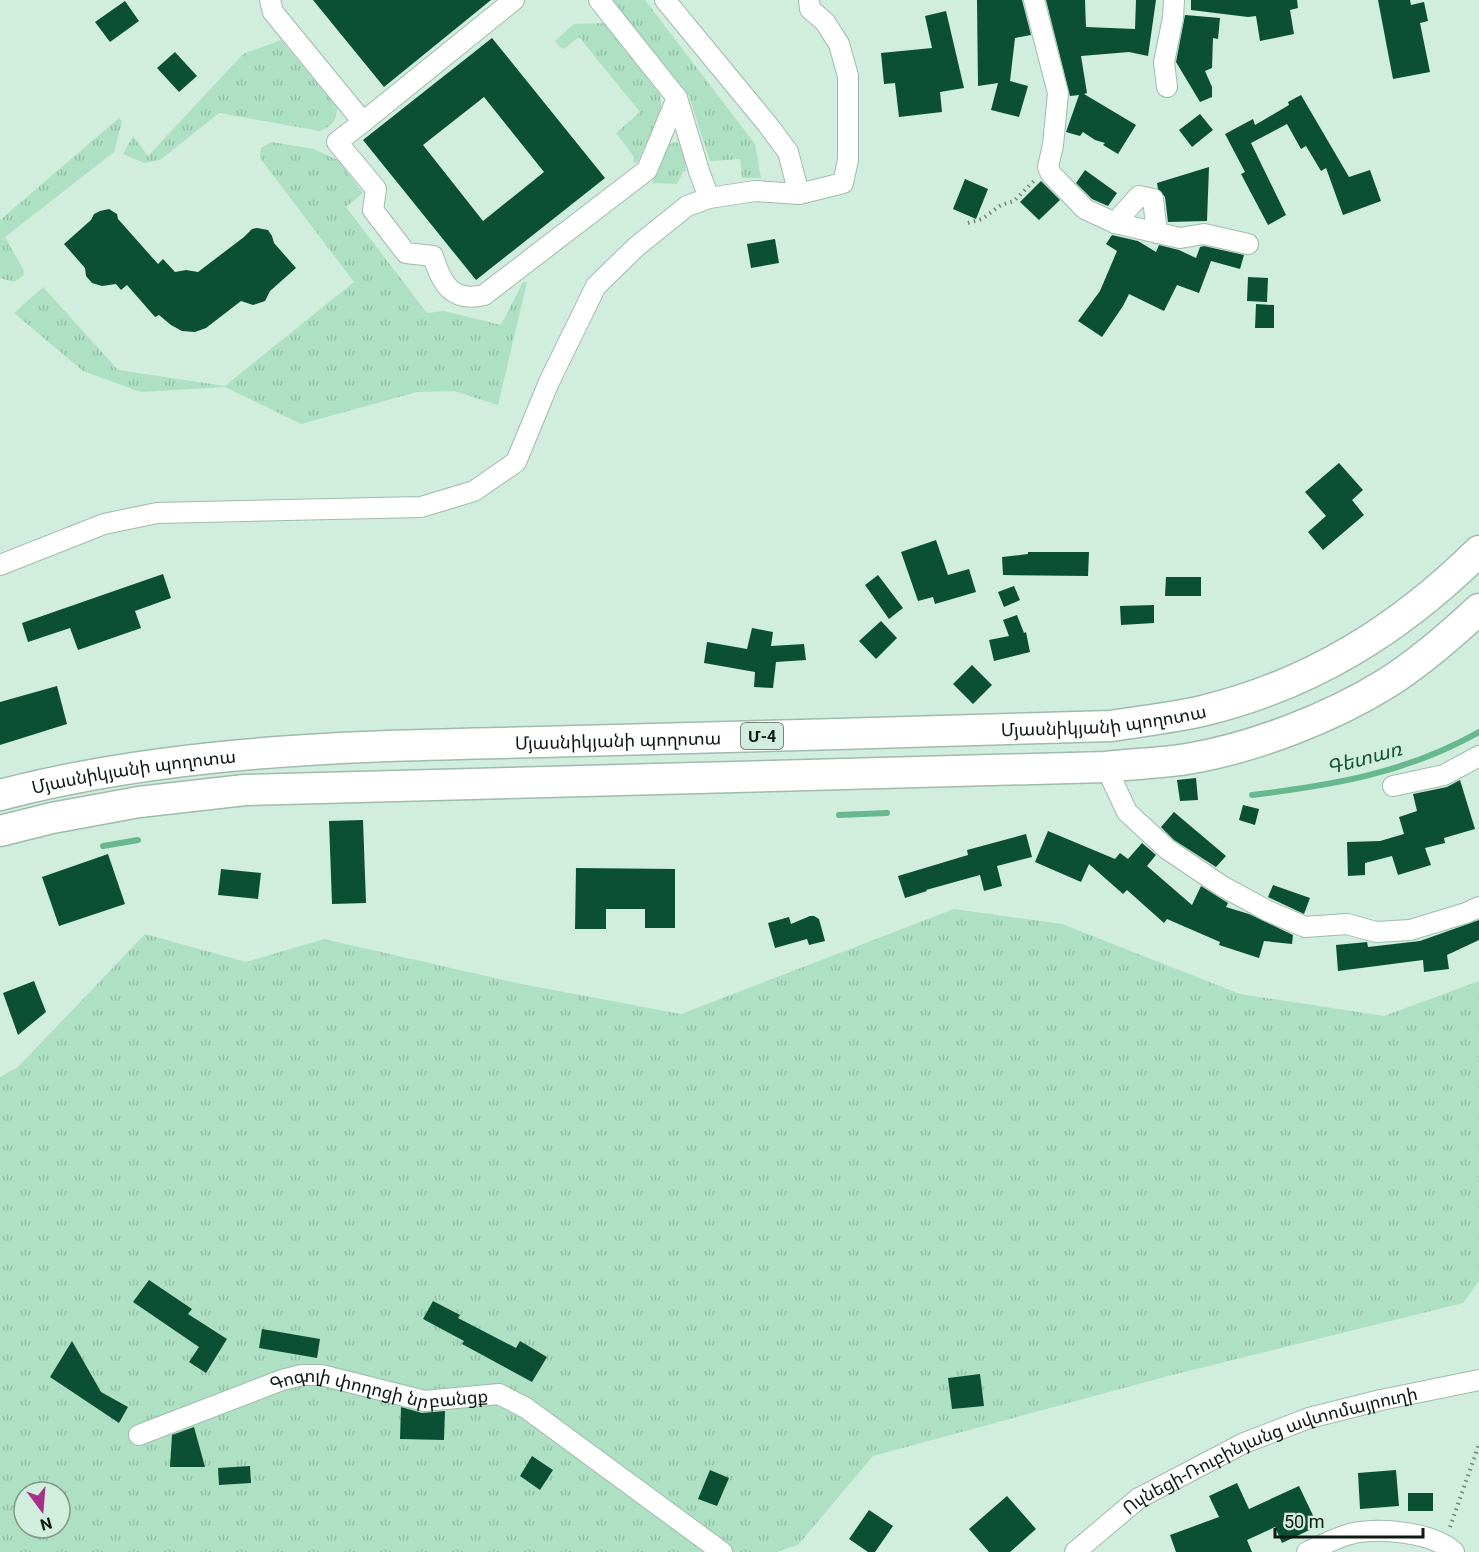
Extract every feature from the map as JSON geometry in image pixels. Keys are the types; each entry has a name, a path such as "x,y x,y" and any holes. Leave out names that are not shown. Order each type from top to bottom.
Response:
{"highway":[{"name":"Մյասնիկյանի պողոտա","path":"0,795 46,783 135,767 229,756 341,748 1101,726 1167,718 1236,701 1307,676 1364,644 1407,616 1479,550"},
{"name":"Մյասնիկյանի պողոտա","path":"0,831 52,818 139,802 245,790 1106,767 1188,758 1252,743 1286,732 1322,716 1386,683 1444,641 1479,609"}],"street":[{"path":"270,0 273,12 363,122"},
{"path":"514,0 338,142 376,189 373,210 406,254 434,256 444,284 462,296 484,295 647,170 677,98"},
{"path":"599,0 677,98 709,198"},
{"path":"665,0 788,152 799,194"},
{"path":"0,565 104,524 157,513 420,507 474,491 516,462 549,382 596,286 636,248 687,206 709,198 755,191 799,194 843,183 848,160 846,105 848,76 839,45 825,22 810,9 809,0"},
{"path":"1034,0 1058,93 1053,145 1048,167 1051,174 1085,209 1115,223 1180,238 1204,234 1248,244"},
{"path":"1167,87 1164,62 1173,18 1174,0"},
{"path":"1115,223 1139,196 1153,199 1157,233"},
{"path":"1393,786 1444,775 1479,756"},
{"path":"1106,767 1127,812 1167,849 1222,886 1268,911 1305,927 1347,924 1376,932 1410,930 1479,907"},
{"name":"Գոգոլի փողոցի նրբանցք","path":"139,1435 282,1380 302,1375 321,1375 425,1401 499,1394 526,1408 722,1552"},
{"name":"Ուլնեցի-Ռուբինյանց ավտոմայրուղի","path":"1075,1552 1139,1498 1244,1443 1309,1418 1381,1400 1479,1380"},
{"path":"1306,1552 1351,1534 1391,1531 1426,1538 1449,1548"}],"path":[{"path":"968,223 982,219 1001,205 1014,201 1048,167"},
{"path":"1449,1548 1479,1444"}],"green space":[{"path":"612,0 645,0 755,144 761,178 742,178 740,159 710,161 689,96"},
{"path":"607,23 659,89 662,111 637,163 633,162 634,157 616,133 640,112 579,37 564,49 555,41 574,24"},
{"path":"281,40 337,108 335,120 327,127 320,131 219,113 160,160 144,163 123,154 133,136 148,156 243,54"},
{"path":"119,118 122,121 114,152 5,237 24,271 23,276 14,282 0,278 0,220"},
{"path":"271,142 314,149 338,160 363,193 346,207 427,313 444,311 501,325 523,282 527,282 498,405 454,391 417,392 301,424 225,387 141,392 83,371 14,313 43,287 118,370 225,386 354,282 260,158 261,148"},
{"path":"676,142 682,147 686,171 683,172 677,184 652,183 670,144"},
{"path":"954,909 1062,924 1240,994 1384,1016 1479,981 1479,1281 1463,1303 1168,1376 873,1456 798,1545 776,1552 0,1552 0,1077 18,1067 145,934 246,962 324,939 521,984 681,1014"}],"building":[{"path":"313,0 491,0 384,87"},
{"path":"977,0 1022,0 1031,35 1015,38 1010,81 1028,86 1019,117 991,110 998,83 978,86"},
{"path":"1046,0 1085,0 1086,27 1135,29 1136,0 1156,0 1148,56 1129,52 1081,56 1087,93 1084,94 1136,125 1118,154 1103,145 1105,143 1083,132 1080,136 1066,132 1079,95 1070,96"},
{"path":"1191,0 1297,0 1298,8 1290,10 1294,34 1260,41 1256,16 1191,10"},
{"path":"1378,0 1410,0 1411,5 1424,2 1428,21 1420,23 1430,72 1393,79"},
{"path":"125,1 139,21 110,42 95,22"},
{"path":"946,11 964,88 940,92 942,112 899,117 895,83 884,84 881,53 932,48 925,16"},
{"path":"1185,15 1220,18 1218,39 1213,38 1212,68 1205,71 1212,87 1212,97 1200,102 1176,62"},
{"path":"492,38 605,178 476,280 363,140","holes":["484,97 544,172 483,221 423,145"]},
{"path":"175,52 197,76 179,92 157,68"},
{"path":"1301,95 1349,177 1370,170 1381,201 1343,215 1326,168 1321,171 1306,146 1301,149 1287,124 1251,143 1286,215 1268,225 1241,174 1245,172 1225,134 1253,119 1255,125 1289,105 1288,102"},
{"path":"1200,114 1213,130 1192,147 1179,130"},
{"path":"1209,167 1207,221 1168,222 1165,197 1158,189 1157,183"},
{"path":"1085,170 1117,193 1108,206 1092,199 1076,183"},
{"path":"965,179 988,189 976,219 953,209"},
{"path":"1041,181 1060,200 1039,220 1020,202"},
{"path":"109,209 117,214 118,219 158,264 163,259 175,272 186,270 198,272 252,229 257,228 268,230 274,243 296,268 270,291 265,301 253,305 241,301 206,328 195,332 182,331 159,315 155,317 127,285 121,290 116,284 102,286 92,283 86,276 85,268 64,244 91,220 94,214"},
{"path":"1112,235 1138,241 1156,252 1159,245 1179,250 1196,258 1200,247 1204,246 1244,255 1240,269 1211,261 1199,293 1177,285 1164,311 1129,294 1102,337 1078,321 1100,291 1117,251 1106,244"},
{"path":"775,239 779,263 751,268 747,244"},
{"path":"1248,277 1268,278 1267,302 1247,301"},
{"path":"1256,304 1274,305 1274,328 1255,328"},
{"path":"1339,463 1363,490 1352,500 1364,515 1323,550 1308,532 1326,516 1305,492"},
{"path":"936,540 948,575 969,569 976,592 935,604 933,597 918,601 901,552"},
{"path":"1028,552 1089,552 1088,576 1003,575 1002,557 1028,554"},
{"path":"163,574 171,598 135,611 141,628 78,650 70,628 28,642 22,623"},
{"path":"878,575 903,608 889,619 865,585"},
{"path":"1166,577 1201,577 1201,596 1165,596"},
{"path":"1014,586 1020,600 1004,607 998,592"},
{"path":"1154,605 1154,623 1121,625 1120,606"},
{"path":"1017,615 1024,633 1026,632 1030,652 994,661 989,640 1009,636 1003,620"},
{"path":"881,621 897,638 876,659 859,641"},
{"path":"752,628 773,632 771,646 804,644 806,660 776,662 773,688 754,687 755,672 704,663 707,642 747,649"},
{"path":"972,665 992,685 973,704 953,684"},
{"path":"57,686 67,724 0,745 0,702"},
{"path":"1196,778 1198,800 1180,801 1177,780"},
{"path":"1460,780 1475,829 1444,838 1445,843 1425,848 1431,865 1398,875 1392,856 1365,863 1365,875 1348,876 1347,842 1380,841 1404,834 1399,817 1417,811 1413,794 1447,787"},
{"path":"1243,805 1259,809 1255,825 1239,820"},
{"path":"1174,812 1226,856 1216,867 1174,840 1161,827"},
{"path":"363,820 366,903 332,904 329,821"},
{"path":"1048,831 1115,859 1120,853 1128,859 1142,843 1156,855 1147,866 1192,905 1201,886 1228,903 1226,907 1249,914 1293,935 1292,944 1264,941 1259,958 1219,945 1220,942 1167,919 1164,923 1127,890 1123,894 1089,864 1081,882 1035,862"},
{"path":"1026,834 1032,857 997,866 1002,886 984,891 980,875 905,898 898,876 968,855 967,850"},
{"path":"108,854 125,904 59,926 42,877"},
{"path":"576,868 675,869 675,928 645,928 645,909 606,909 606,929 575,929"},
{"path":"221,869 261,873 258,899 218,895"},
{"path":"1273,885 1310,898 1304,914 1268,897"},
{"path":"810,916 819,919 825,941 809,945 807,939 775,948 768,923 789,917 791,924"},
{"path":"1479,920 1479,940 1447,955 1449,969 1424,972 1423,960 1338,971 1336,945 1367,942 1368,947 1420,941"},
{"path":"34,981 46,1012 18,1035 3,993"},
{"path":"149,1280 192,1309 188,1314 227,1339 206,1373 189,1362 199,1347 133,1302"},
{"path":"433,1301 460,1315 458,1318 516,1348 520,1341 547,1357 532,1382 462,1344 464,1341 423,1319"},
{"path":"262,1329 320,1339 317,1358 259,1348"},
{"path":"72,1341 101,1392 128,1407 119,1423 50,1377"},
{"path":"980,1374 984,1406 952,1409 948,1378"},
{"path":"401,1407 422,1413 445,1411 444,1440 400,1439"},
{"path":"194,1427 205,1467 170,1467 172,1435"},
{"path":"532,1456 553,1470 540,1490 520,1476"},
{"path":"250,1466 251,1483 219,1485 218,1468"},
{"path":"710,1470 729,1478 717,1506 698,1499"},
{"path":"1396,1470 1399,1506 1360,1509 1358,1473"},
{"path":"1237,1483 1249,1509 1299,1486 1318,1526 1282,1543 1275,1527 1247,1540 1252,1552 1176,1552 1170,1535 1219,1517 1209,1496"},
{"path":"1408,1493 1433,1493 1433,1511 1408,1511"},
{"path":"1007,1496 1036,1529 1010,1552 989,1552 969,1529"},
{"path":"869,1510 893,1526 875,1552 868,1552 849,1539"}],"waterway":[{"name":"Գետառ","path":"1252,795 1312,787 1369,775 1424,758 1479,732"},
{"name":"Գետառ","path":"839,815 887,813"},
{"name":"Գետառ","path":"103,846 138,840"}]}
